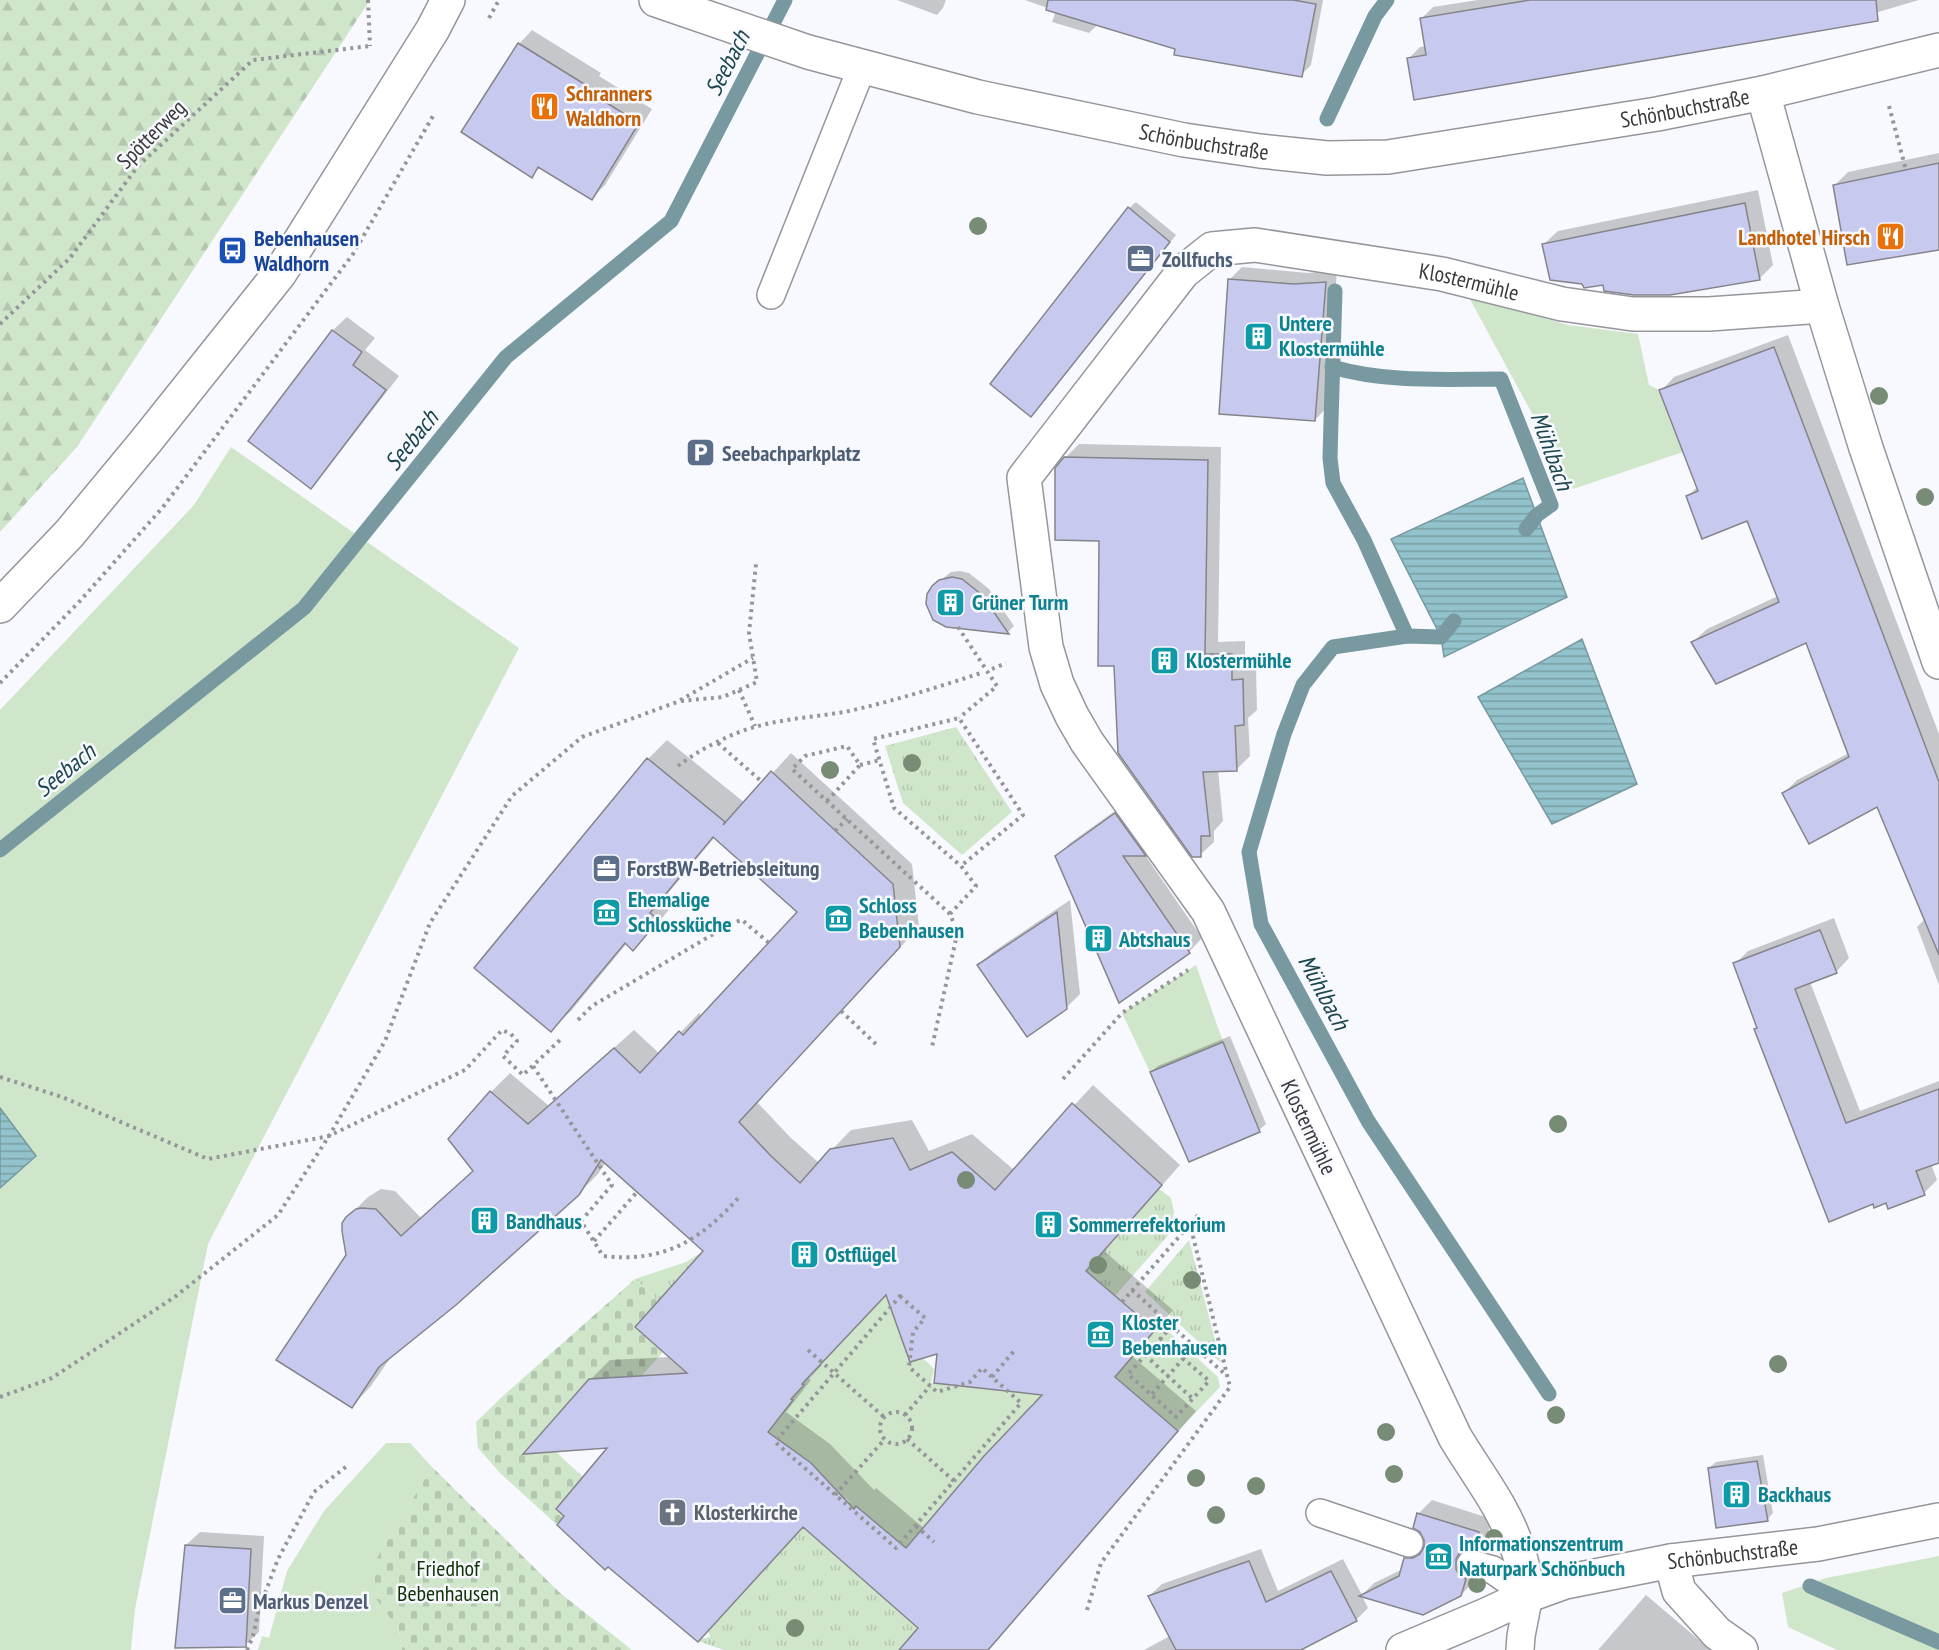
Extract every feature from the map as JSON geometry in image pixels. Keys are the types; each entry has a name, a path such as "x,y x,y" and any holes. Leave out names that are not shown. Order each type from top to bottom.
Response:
{"street":[{"path":"0,606 69,534 280,273 433,28 448,0"},
{"name":"Schönbuchstraße","path":"656,0 808,52 978,97 1153,134 1250,150 1327,158 1388,157 1657,114 1763,93 1939,50"},
{"name":"Schönbuchstraße","path":"1763,93 1821,306 1866,448 1939,662"},
{"name":"Klostermühle","path":"1529,1595 1518,1550 1508,1524 1455,1437 1208,911 1087,742 1057,684 1046,646 1024,478 1183,272 1212,249 1255,245 1316,253 1442,274 1562,304 1633,314 1709,314 1821,306"},
{"name":"Schönbuchstraße","path":"1403,1650 1529,1595 1565,1582 1671,1562 1818,1544 1939,1520"},
{"path":"1671,1562 1679,1591 1717,1633 1740,1650"}],"lane":[{"path":"771,295 862,67"},
{"path":"1320,1513 1409,1543"},
{"path":"1471,1564 1493,1570 1529,1595 1520,1650"}],"path":[{"name":"Spötterweg","path":"0,324 70,258 138,166 253,60 370,46 368,0"},
{"path":"488,20 499,0"},
{"path":"1877,64 1906,170"},
{"path":"0,683 80,601 177,488 353,254 435,112"},
{"path":"677,702 723,697 757,682 749,633 756,564"},
{"path":"950,914 976,886 961,866 894,808 873,739 959,718 997,686 958,627"},
{"path":"0,1397 52,1378 176,1296 278,1215 329,1136 385,1041 430,923 512,796 582,737 677,702 753,658"},
{"path":"678,766 687,759 755,726 849,711 921,693 981,673"},
{"path":"740,690 755,726"},
{"path":"959,718 1023,814 961,866"},
{"path":"718,743 762,782"},
{"path":"860,765 847,746 805,756 792,769 950,914 956,929 956,939 932,1047"},
{"path":"827,801 860,765 880,760"},
{"path":"836,831 847,819"},
{"path":"578,1020 592,1006 732,923 742,920 769,943"},
{"path":"1063,1079 1122,1013 1196,964"},
{"path":"841,1011 879,1047"},
{"path":"0,1077 62,1097 208,1159 329,1136 465,1070 502,1030 511,1034 517,1041 503,1056 523,1075 560,1040"},
{"path":"533,1066 612,1185 581,1221 603,1256 627,1258 666,1252 708,1228 741,1195"},
{"path":"594,1241 637,1192"},
{"path":"1122,1302 1198,1215"},
{"path":"1087,1610 1101,1563 1230,1387 1190,1224"},
{"path":"1132,1290 1227,1377"},
{"path":"900,1296 925,1318 913,1332 909,1366 930,1386 937,1392 970,1382 982,1368 1021,1403 896,1548 775,1442 900,1296"},
{"path":"1160,1338 1209,1381 1176,1417 1128,1374 1144,1355 1160,1338 1172,1326"},
{"path":"808,1350 884,1417"},
{"path":"992,1377 1014,1351"},
{"path":"1144,1355 1193,1399"},
{"path":"1152,1394 1183,1359"},
{"path":"905,1415 930,1386"},
{"path":"905,1415 892,1412 884,1417 879,1428 885,1440 894,1444 907,1439"},
{"path":"905,1415 911,1427 907,1439"},
{"path":"907,1439 954,1481"},
{"path":"836,1495 885,1440"},
{"path":"247,1650 253,1636 259,1609 278,1559 314,1492 347,1466"},
{"path":"916,1526 934,1542"}],"green space":[{"path":"0,0 370,0 77,447 0,532"},
{"path":"1466,292 1512,309 1568,325 1638,334 1649,385 1659,390 1683,452 1573,489"},
{"path":"231,447 519,648 208,1244 135,1609 131,1650 0,1650 0,1188 36,1156 0,1108 0,710 194,505"},
{"path":"956,727 1012,812 962,855 903,803 885,746"},
{"path":"1196,965 1223,1042 1150,1072 1122,1013"},
{"path":"1158,1188 1171,1198 1174,1212 1170,1233 1115,1296 1080,1265 1100,1242 1107,1248 1116,1239 1109,1232 1129,1209 1136,1215"},
{"path":"1189,1240 1221,1363 1145,1292"},
{"path":"715,1244 658,1301 635,1279 686,1262"},
{"path":"635,1279 658,1301 635,1327 663,1352 637,1381 589,1379 590,1402 587,1405 569,1402 551,1422 557,1440 531,1445 532,1453 556,1452 583,1477 556,1508 564,1516 557,1525 500,1473 478,1448 476,1422"},
{"path":"884,1285 910,1362 923,1358 934,1369 931,1383 1034,1387 1046,1397 1038,1406 1033,1402 1029,1408 1033,1412 1027,1418 1022,1414 1019,1419 1023,1423 1013,1426 1008,1431 917,1535 904,1559 856,1506 850,1512 846,1507 850,1502 846,1498 841,1503 783,1443 757,1430 791,1399 805,1375 810,1378 813,1373 810,1369 816,1362 821,1365 826,1360 822,1356"},
{"path":"1160,1324 1218,1377 1220,1387 1178,1431 1115,1377"},
{"path":"386,1443 410,1443 432,1467 363,1581 399,1630 402,1650 258,1650 262,1636 269,1638 287,1571 324,1511"},
{"name":"Friedhof Bebenhausen","path":"432,1467 559,1592 632,1650 402,1650 399,1630 362,1582"},
{"path":"794,1519 918,1628 914,1650 724,1650 695,1640 710,1637 704,1619 767,1550 776,1557 784,1549"},
{"path":"1939,1556 1939,1650 1837,1650 1788,1627 1782,1593 1826,1578"}],"water":[{"path":"1523,478 1567,597 1444,657 1441,637 1391,539"},
{"path":"1582,639 1637,784 1552,824 1478,697"},
{"path":"0,1108 36,1156 0,1188"}],"building":[{"path":"1048,0 1293,0 1316,4 1302,77 1174,55 1175,49 1046,10"},
{"path":"1530,0 1876,0 1878,21 1414,100 1407,58 1426,55 1420,18"},
{"name":"Schranners Waldhorn","path":"518,43 589,87 586,90 639,123 592,200 538,167 532,178 461,132"},
{"name":"Landhotel Hirsch","path":"1939,163 1939,250 1847,265 1833,185"},
{"path":"1745,203 1760,280 1670,295 1634,295 1604,291 1603,285 1584,288 1582,284 1550,280 1542,244"},
{"path":"1128,207 1170,242 1031,417 990,384"},
{"name":"Untere Klostermühle","path":"1228,279 1294,284 1326,282 1315,421 1219,414"},
{"path":"332,330 362,352 353,365 386,390 311,489 248,441"},
{"path":"1774,347 1939,782 1939,955 1877,807 1809,844 1782,793 1849,757 1806,643 1716,684 1691,642 1779,602 1747,521 1702,539 1686,496 1698,491 1659,390"},
{"name":"Klostermühle","path":"1064,457 1208,460 1205,654 1232,654 1232,680 1243,679 1244,725 1235,726 1237,771 1203,772 1210,836 1201,836 1201,857 1192,857 1118,753 1114,666 1098,666 1099,541 1055,540 1055,468"},
{"name":"Grüner Turm","path":"952,577 962,579 982,595 1009,634 946,627 933,620 926,604 927,594 939,580"},
{"path":"647,758 725,822 723,825 771,771 893,884 900,947 739,1122 771,1156 800,1183 830,1149 893,1138 910,1170 952,1152 995,1190 1072,1103 1162,1185 1086,1271 1155,1330 1115,1377 1178,1431 988,1650 899,1650 918,1628 803,1527 698,1642 608,1567 605,1570 557,1525 564,1516 556,1509 607,1448 523,1454 589,1379 687,1373 635,1327 703,1251 601,1160 579,1195 456,1305 379,1367 352,1408 276,1360 346,1255 342,1223 346,1217 356,1209 376,1209 401,1236 473,1171 448,1139 490,1091 528,1124 614,1048 640,1073 679,1031 683,1035 797,912 713,837 650,913 659,920 633,951 625,943 551,1032 474,968","holes":["886,1295 910,1362 937,1354 934,1383 1042,1395 984,1456 906,1548 856,1506 854,1509 811,1463 768,1432 793,1400 791,1399 804,1385 802,1384"]},
{"path":"1115,813 1146,856 1123,856 1190,953 1119,1003 1055,856"},
{"path":"1057,912 1067,1009 1027,1037 977,965"},
{"path":"1820,930 1837,973 1795,989 1846,1123 1939,1089 1939,1163 1916,1171 1925,1195 1888,1209 1886,1203 1874,1208 1873,1204 1829,1222 1754,1029 1757,1028 1733,963"},
{"path":"1223,1042 1260,1132 1189,1162 1150,1072"},
{"name":"Backhaus","path":"1757,1461 1768,1521 1716,1528 1708,1468"},
{"path":"1417,1513 1479,1532 1475,1549 1460,1552 1456,1559 1456,1569 1459,1575 1466,1579 1461,1596 1423,1615 1359,1596 1399,1576 1404,1558 1413,1558 1420,1554 1424,1547 1424,1540 1420,1532 1413,1528"},
{"path":"185,1545 251,1549 246,1647 175,1648"},
{"path":"1249,1561 1266,1602 1331,1571 1357,1621 1301,1650 1176,1650 1148,1596"}],"waterway":[{"name":"Seebach","path":"0,850 304,608 506,357 671,221 785,0"},
{"name":"Mühlbach","path":"1327,119 1375,16 1387,0"},
{"name":"Mühlbach","path":"1335,291 1330,458 1333,483 1364,540 1407,636"},
{"name":"Mühlbach","path":"1332,367 1395,378 1501,379 1551,505 1537,515 1526,529"},
{"name":"Mühlbach","path":"1454,621 1441,637 1407,636 1333,647 1303,685 1284,734 1249,852 1261,924 1368,1121 1549,1394"},
{"name":"Mühlbach","path":"1810,1586 1939,1642"}],"place":[{"name":"Schranners Waldhorn","path":"545,106"},
{"name":"Landhotel Hirsch","path":"1891,237"},
{"name":"Bebenhausen Waldhorn","path":"233,251"},
{"name":"Zollfuchs","path":"1141,259"},
{"name":"Untere Klostermühle","path":"1258,336"},
{"name":"Seebachparkplatz","path":"701,453"},
{"name":"Grüner Turm","path":"951,602"},
{"name":"Klostermühle","path":"1165,660"},
{"name":"ForstBW-Betriebsleitung","path":"606,868"},
{"name":"Ehemalige Schlossküche","path":"607,912"},
{"name":"Schloss Bebenhausen","path":"838,918"},
{"name":"Abtshaus","path":"1098,939"},
{"name":"Bandhaus","path":"485,1221"},
{"name":"Sommerrefektorium","path":"1048,1224"},
{"name":"Ostflügel","path":"804,1254"},
{"name":"Kloster Bebenhausen","path":"1101,1335"},
{"name":"Backhaus","path":"1737,1494"},
{"name":"Klosterkirche","path":"673,1512"},
{"name":"Informationszentrum Naturpark Schönbuch","path":"1438,1556"},
{"name":"Markus Denzel","path":"232,1601"}]}
